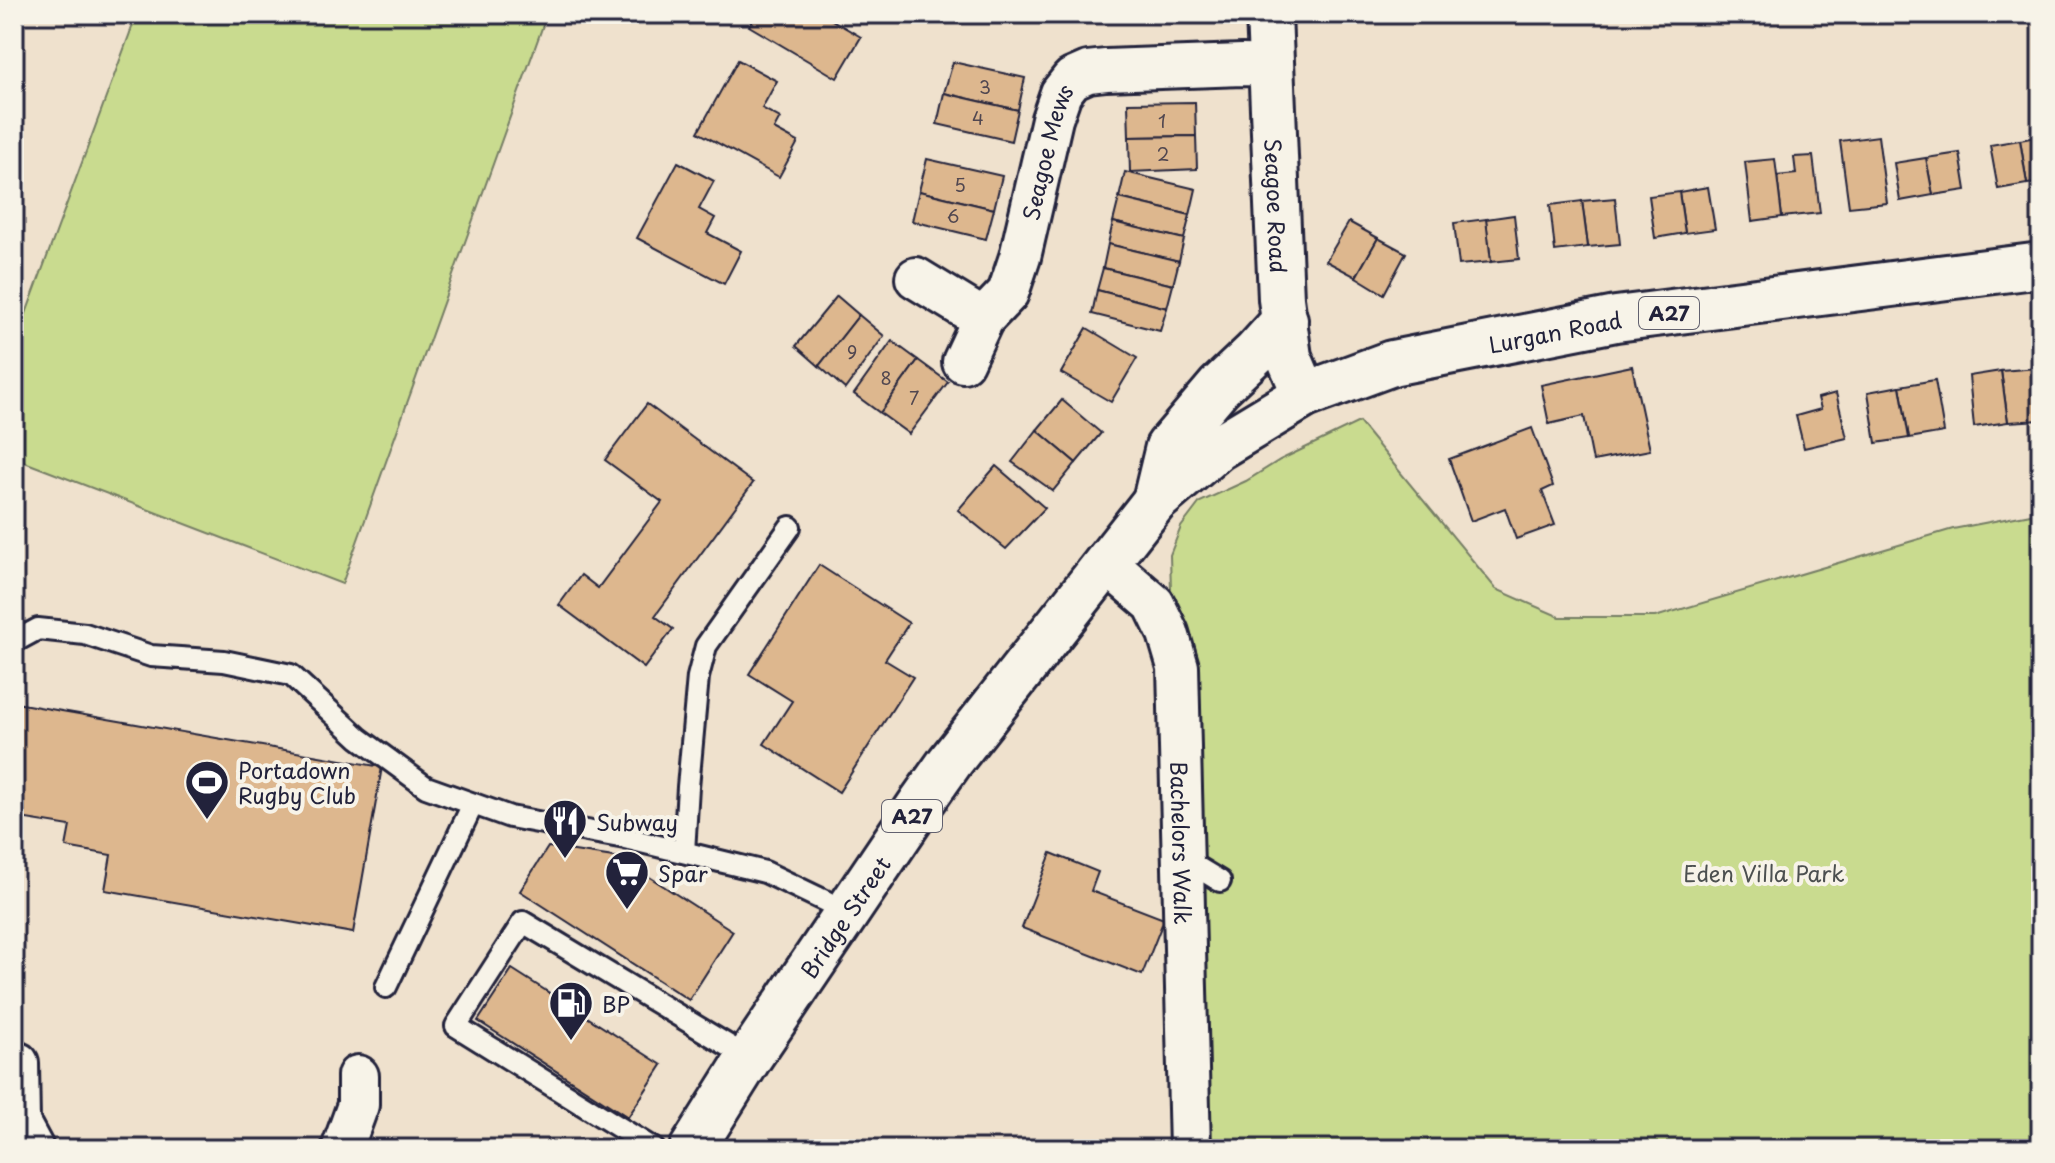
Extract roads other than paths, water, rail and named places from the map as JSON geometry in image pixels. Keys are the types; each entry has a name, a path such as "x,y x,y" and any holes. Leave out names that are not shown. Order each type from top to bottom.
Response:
{"main road":[{"name":"Seagoe Road","path":"1269,14 1281,299 1289,357 1305,395"},
{"name":"Lurgan Road","path":"1155,501 1217,448 1305,395 1392,363 1616,319 2041,265"},
{"path":"1155,501 1168,447 1219,387 1285,320"},
{"name":"Bridge Street","path":"692,1149 749,1058 921,803 1155,501"}],"street":[{"name":"Seagoe Mews","path":"963,362 983,319 1008,293 1020,257 1052,119 1061,93 1072,79 1088,72 1106,70 1272,66"},
{"path":"916,278 983,319"},
{"name":"Bachelors Walk","path":"1105,562 1154,604 1168,633 1178,667 1190,1149"},
{"path":"18,1063 19,1123 33,1149"},
{"path":"342,1149 358,1105 358,1076"}],"lane":[{"path":"684,852 698,677 706,646 790,527"},
{"path":"14,642 38,629 85,634 151,656 224,661 291,675 359,738 426,787 510,817 625,838 765,872 848,912"},
{"path":"386,987 473,804"},
{"path":"1182,858 1220,881"},
{"path":"654,1149 456,1026 523,922 749,1058"}],"place":[{"name":"Portadown Rugby Club","path":"207,821"},
{"name":"Subway","path":"565,860"},
{"name":"Spar","path":"627,911"},
{"name":"BP","path":"571,1042"}],"park label":[{"name":"Eden Villa Park","path":"1764,872"}]}
